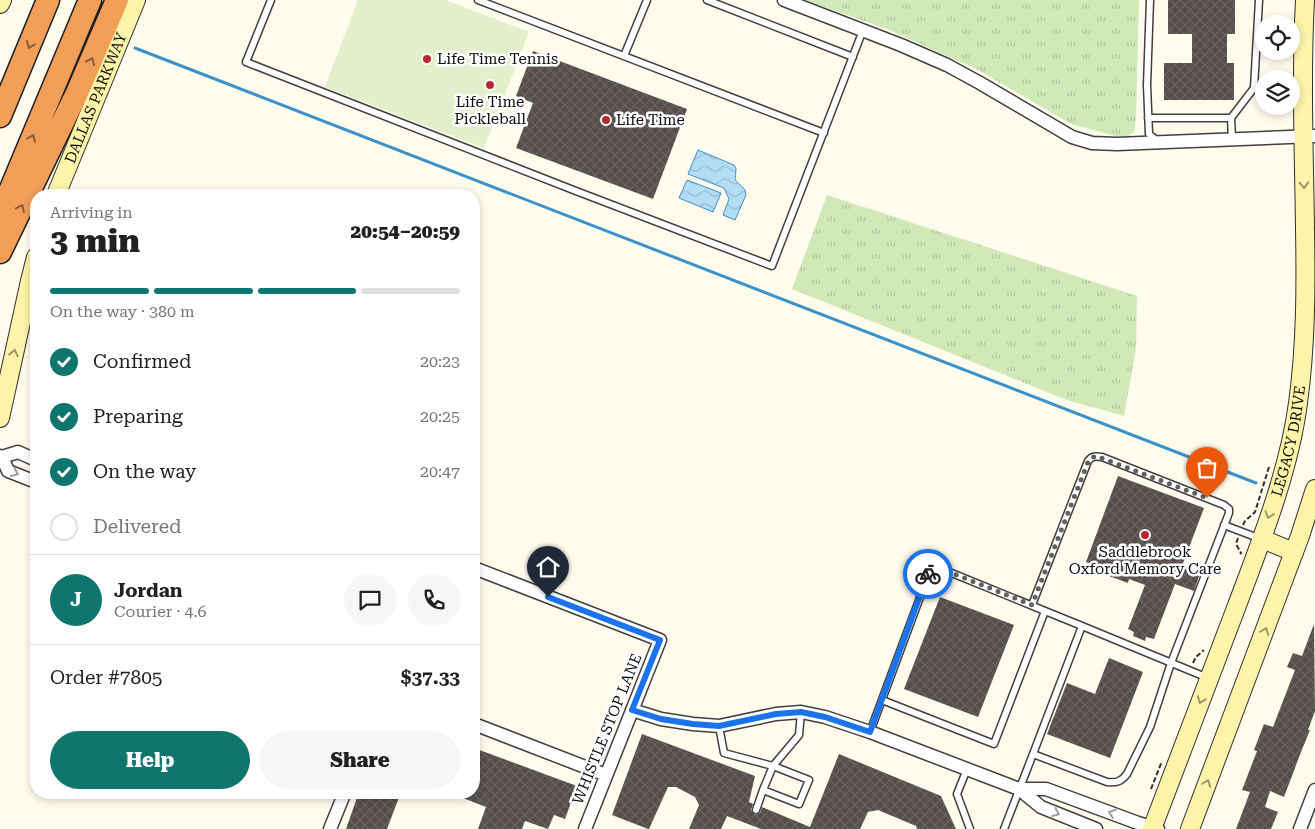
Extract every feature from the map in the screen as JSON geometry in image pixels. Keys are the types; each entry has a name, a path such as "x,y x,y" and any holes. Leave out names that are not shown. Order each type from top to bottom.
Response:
{"highway":[{"path":"0,116 48,0"},
{"path":"0,215 90,0"},
{"path":"31,189 77,93 118,0"},
{"path":"0,252 30,190"}],"main road":[{"path":"0,4 2,0"},
{"name":"DALLAS PARKWAY","path":"58,189 136,0"},
{"name":"LEGACY DRIVE","path":"1154,829 1262,539 1291,444 1298,406 1303,366 1309,136 1303,31 1305,0"},
{"path":"0,418 30,281"},
{"path":"1190,829 1294,552 1315,489"},
{"path":"1262,539 1294,552"}],"street":[{"path":"784,0 947,65 1072,137 1092,143 1117,144 1309,136"},
{"path":"30,457 18,452 1,456 8,471 30,480"},
{"name":"WHISTLE STOP LANE","path":"480,570 660,640 585,829"},
{"path":"632,710 661,719 719,726 776,714 801,712 825,717 870,732 1019,789 1041,806 1096,829"},
{"path":"480,726 606,776"},
{"path":"1019,789 1046,789 1154,829"},
{"path":"1300,829 1315,790"},
{"path":"330,829 342,799"}],"lane":[{"path":"271,0 246,62 551,182 772,266 863,30"},
{"path":"478,0 824,133"},
{"path":"624,56 647,0"},
{"path":"707,0 853,57"},
{"path":"1150,0 1147,85 1148,118 1149,134 1158,142"},
{"path":"1232,139 1231,118 1254,88 1259,0"},
{"path":"1148,118 1231,118"},
{"path":"1032,605 1091,458 1096,456 1102,457 1230,509 1171,663 1150,727 1122,780 1113,783 1107,782 1033,754"},
{"path":"1224,525 1262,539"},
{"path":"870,732 932,565 1210,678"},
{"path":"882,700 994,744 1045,610"},
{"path":"1004,829 1082,626"},
{"path":"756,810 773,766 800,736 801,712"},
{"path":"719,726 724,754 773,766 809,780 799,804 764,790"},
{"path":"967,769 957,794 970,829"}],"path":[{"path":"1238,561 1241,553 1236,544 1245,521 1255,512 1270,464"},
{"path":"1190,671 1196,657 1205,650"},
{"path":"1150,791 1160,763 1165,756"}],"green space":[{"name":"Life Time Tennis","path":"358,0 446,0 529,32 484,148 325,87"},
{"path":"804,0 1139,0 1134,132 1127,137 1115,136 1071,124 978,70 887,29"},
{"path":"827,195 1137,296 1136,349 1124,416 1067,400 792,289"}],"water":[{"path":"698,150 734,165 736,168 736,181 745,190 746,195 735,220 723,215 729,199 724,188 688,174"},
{"path":"687,180 721,193 713,212 679,198"}],"building":[{"path":"1168,0 1235,0 1235,34 1227,34 1227,63 1234,63 1234,100 1164,100 1164,63 1192,63 1192,34 1168,34"},
{"path":"533,51 687,109 653,199 516,148 533,103 516,96"},
{"name":"Saddlebrook Oxford Memory Care","path":"1118,476 1204,508 1182,566 1188,568 1187,571 1199,576 1194,591 1175,584 1154,639 1146,637 1145,641 1133,636 1134,632 1128,629 1145,585 1129,579 1128,583 1109,576 1110,572 1086,562"},
{"path":"940,597 1014,625 978,717 904,689"},
{"path":"1314,624 1315,711 1308,730 1310,730 1284,797 1270,791 1265,807 1278,812 1271,829 1236,829 1250,792 1242,790 1257,751 1254,750 1264,724 1273,727 1295,670 1287,667 1293,653 1302,656"},
{"path":"1109,658 1143,672 1110,758 1047,734 1067,683 1095,694"},
{"path":"642,734 755,776 749,802 753,804 751,810 755,815 760,813 762,807 810,827 839,754 941,796 956,829 917,829 916,826 878,810 868,812 860,829 761,829 727,816 721,829 689,829 699,805 695,797 676,787 668,787 648,829 612,815"},
{"path":"480,750 577,786 565,819 554,815 548,829 525,821 522,829 478,829 486,807 465,799 480,799"},
{"path":"357,799 398,799 387,829 346,829"}],"waterway":[{"path":"135,48 1256,483"}],"way so far":[{"path":"928,574 932,565 1032,605 1088,462 1096,456 1207,498"}],"place":[{"name":"Life Time Tennis","path":"427,59"},
{"name":"Life Time Pickleball","path":"490,85"},
{"name":"Life Time","path":"606,120"},
{"name":"Saddlebrook Oxford Memory Care","path":"1145,535"}],"route":[{"path":"548,597 660,640 632,710 661,719 719,726 776,714 801,712 825,717 870,732 928,574"}]}
